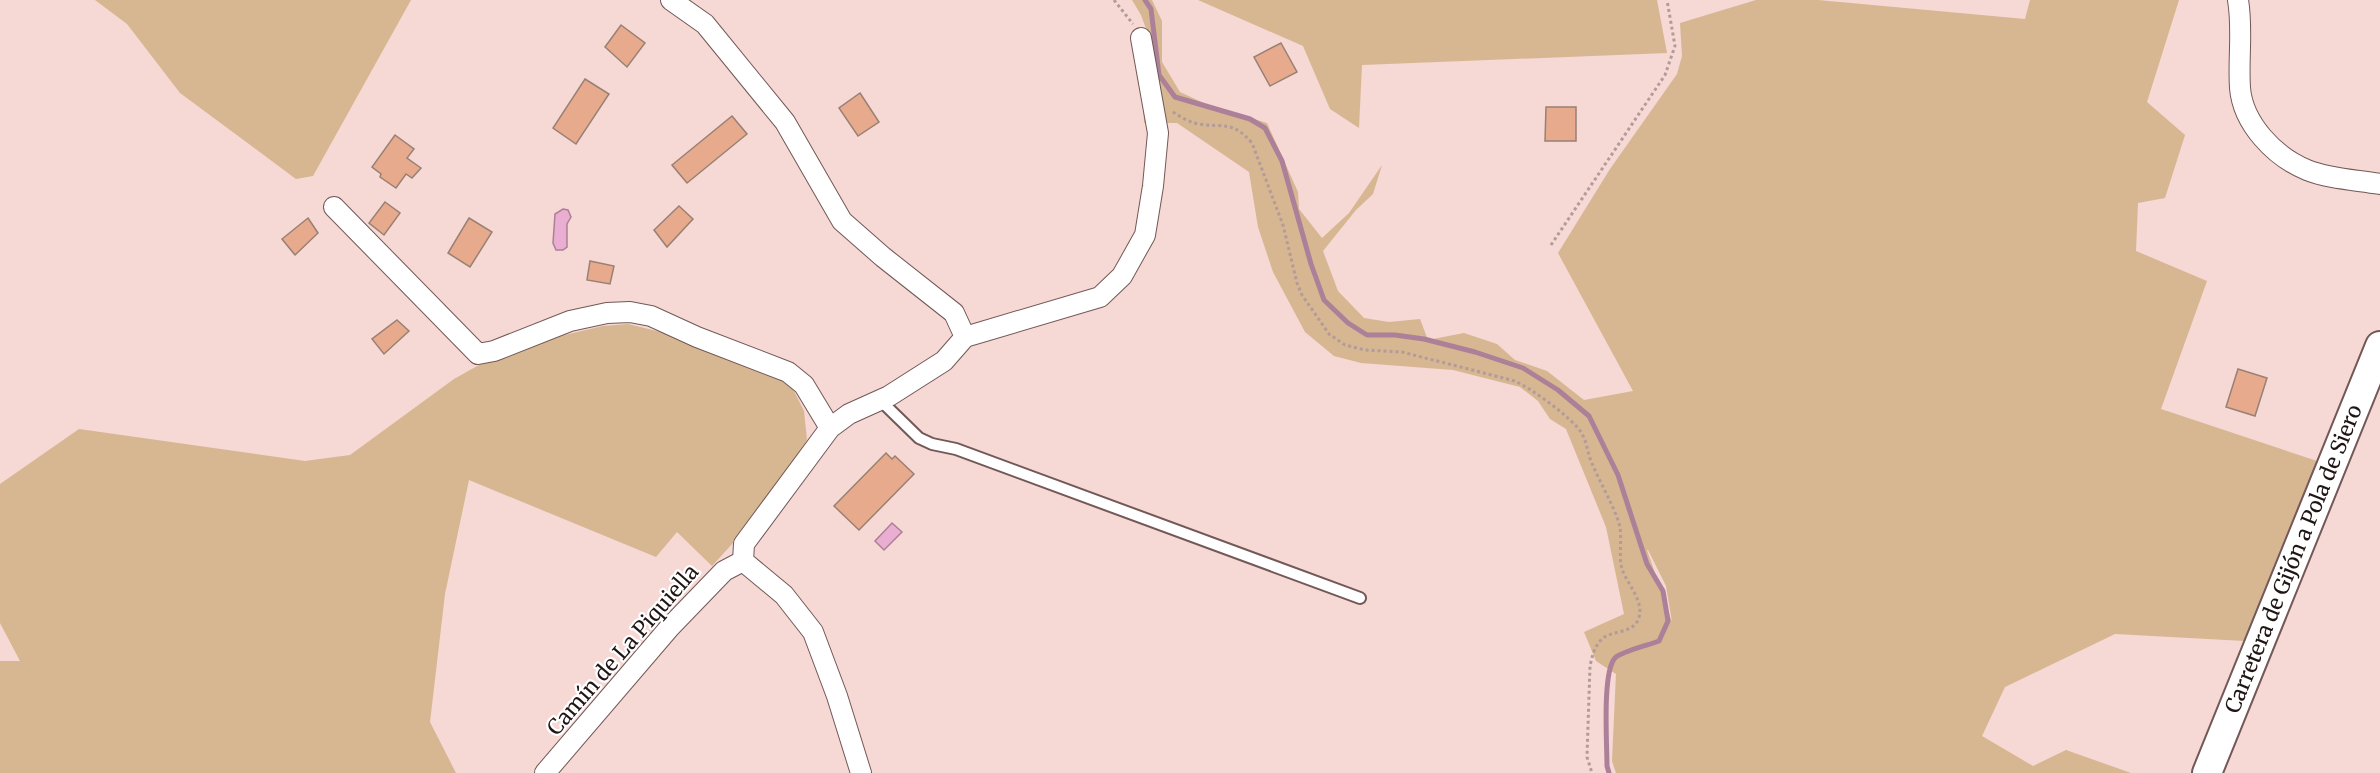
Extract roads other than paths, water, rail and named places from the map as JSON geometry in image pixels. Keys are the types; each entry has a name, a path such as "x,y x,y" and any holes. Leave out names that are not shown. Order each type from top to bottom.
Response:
{"street":[{"path":"671,0 705,24 785,122 842,220 883,257 954,313 964,337"},
{"path":"2238,0 2241,30 2240,90 2248,116 2264,140 2307,170 2380,184"},
{"path":"861,773 813,632 784,596 742,561 744,544 830,428 849,414 880,400 944,362 964,337 1100,297 1122,276 1145,235 1158,133 1142,38"},
{"path":"334,207 478,354 494,351 570,321 607,313 630,312 651,316 697,337 788,372 804,385 830,428"},
{"name":"Carretera de Gijón a Pola de Siero","path":"2207,773 2380,346"},
{"name":"Camín de La Piquiella","path":"545,773 670,627 724,571 742,561"}],"lane":[{"path":"880,400 919,438 932,444 956,449 1360,598"}],"waterway":[{"path":"1145,0 1151,9 1159,75 1175,97 1250,119 1265,128 1282,161 1311,264 1324,300 1348,323 1367,335 1395,335 1424,339 1475,352 1523,368 1558,390 1589,416 1618,475 1647,564 1663,591 1668,621 1659,641 1618,656 1611,666 1606,709 1609,773"}]}
